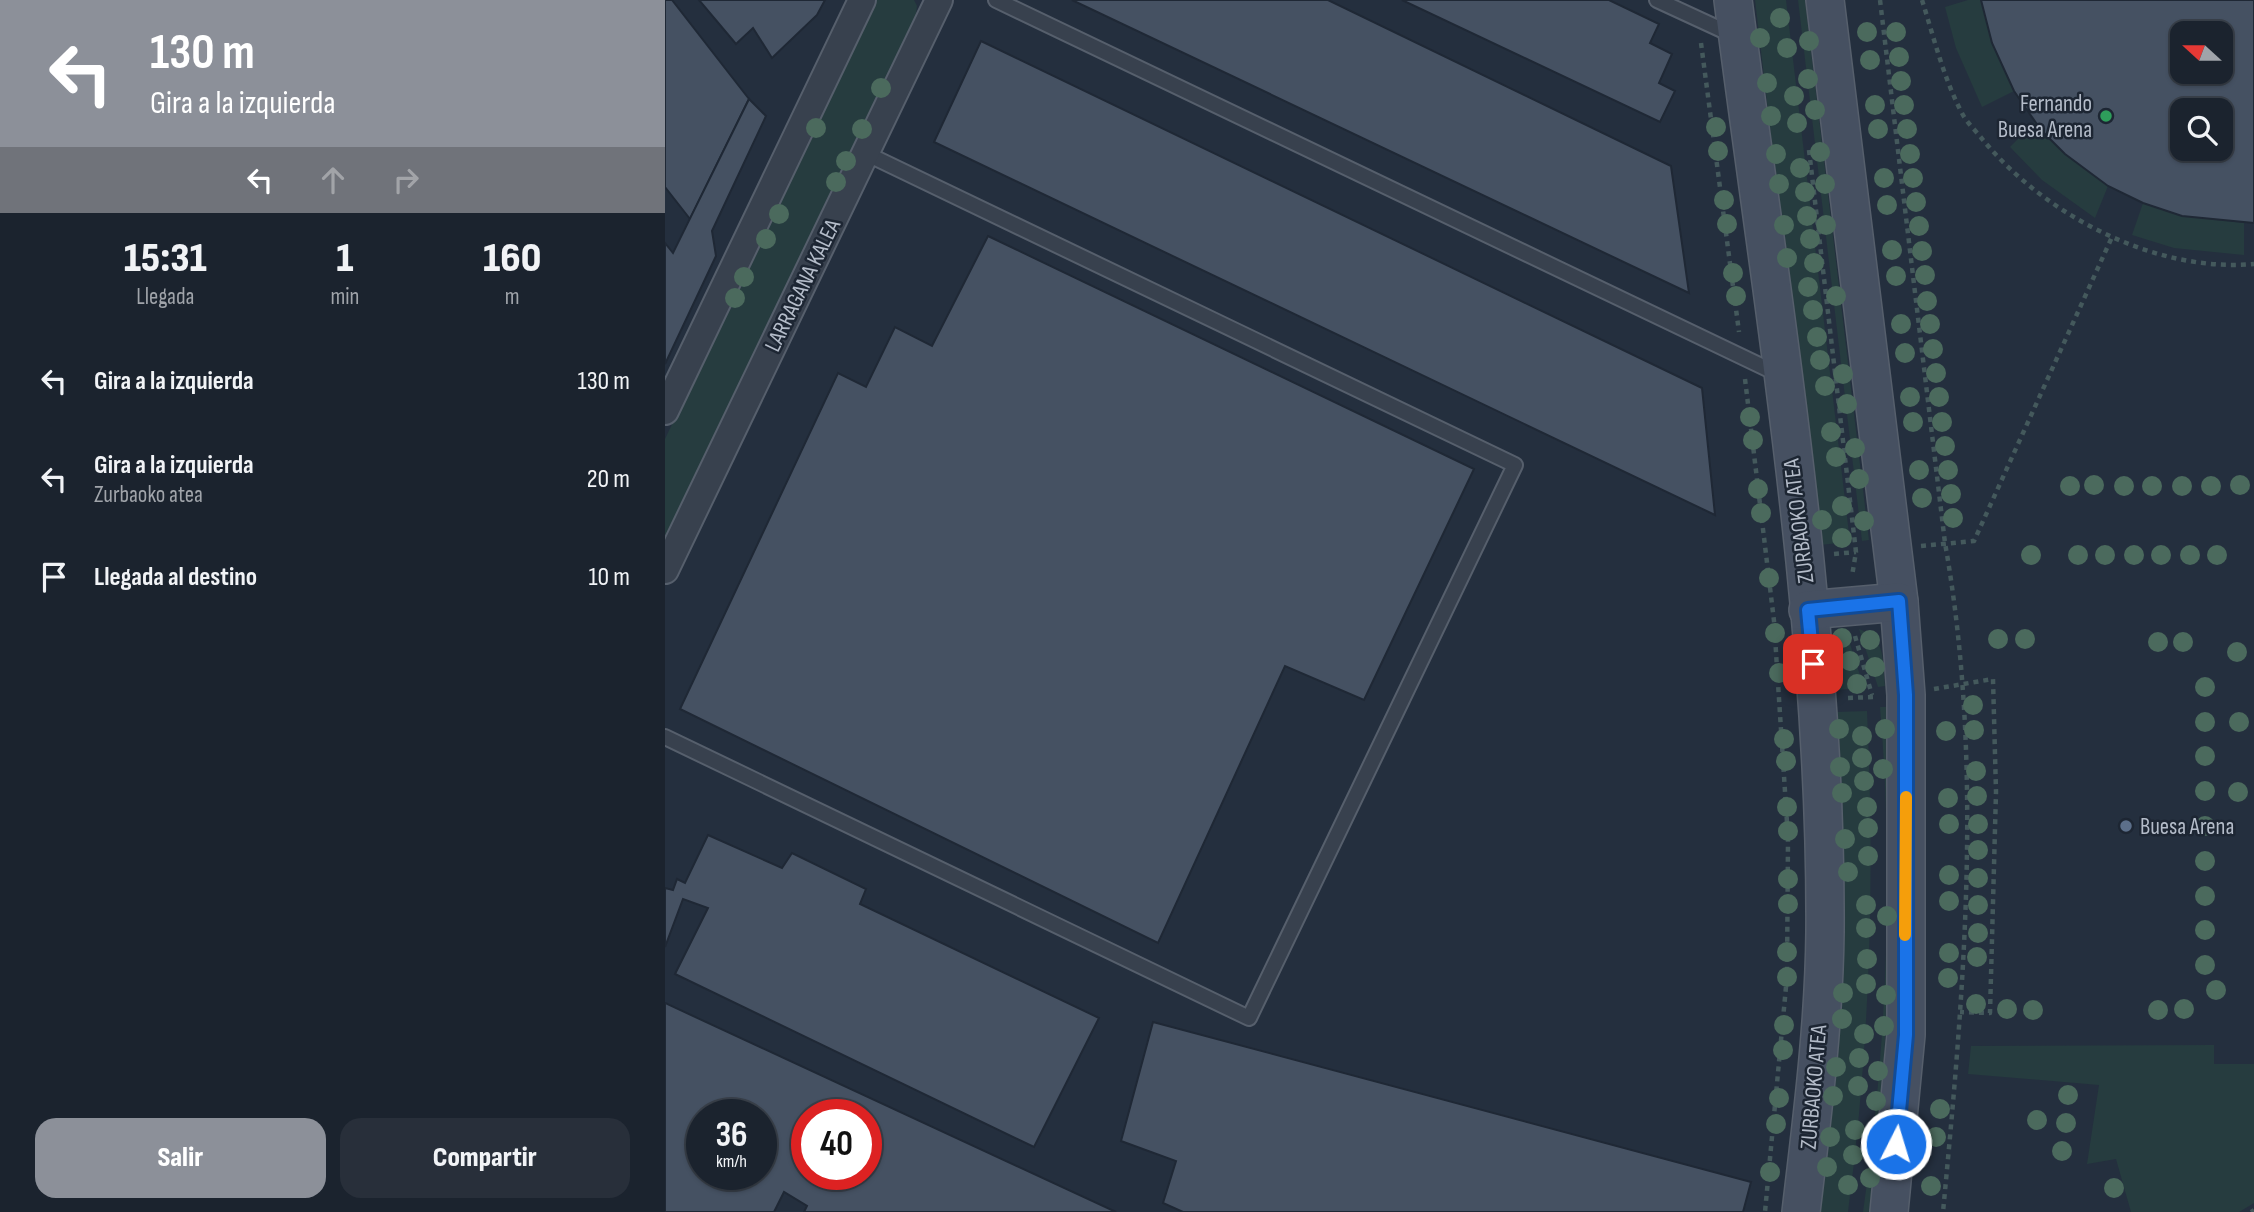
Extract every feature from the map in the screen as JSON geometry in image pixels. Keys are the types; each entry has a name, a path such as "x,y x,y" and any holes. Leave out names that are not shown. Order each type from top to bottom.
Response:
{"street":[{"path":"665,411 862,0"},
{"name":"LARRAGANA KALEA","path":"665,570 939,0"},
{"name":"ZURBAOKO ATEA","path":"1733,0 1803,557 1817,700 1825,932 1814,1102 1801,1212"},
{"path":"1825,0 1899,601 1906,695 1906,1035 1889,1212"},
{"path":"1808,610 1899,601"}],"lane":[{"path":"996,0 1781,375"},
{"path":"1657,0 1738,37"},
{"path":"665,737 1249,1018 1515,465 865,153"}],"path":[{"path":"1880,0 1945,543 1955,599 1967,767 1960,1012 1943,1212"},
{"path":"1922,0 1938,53 1963,117 2005,166 2057,204 2112,237 2173,258 2238,266 2254,264"},
{"path":"1698,18 1767,561 1780,702 1788,838 1787,976 1765,1212"},
{"path":"1767,561 1974,541 2112,237"},
{"path":"1780,702 1906,695 1993,679 1996,792 1990,1013 1960,1012"}],"green space":[{"path":"873,0 914,0 917,6 915,21 665,546 665,439"},
{"path":"1755,0 1786,0 1850,542 1819,545"},
{"path":"1798,0 1805,0 1869,540 1862,541"},
{"path":"1968,0 1981,0 1992,43 2014,91 1982,107 1956,48 1945,7"},
{"path":"2035,122 2065,154 2108,186 2095,218 2042,180 2010,147"},
{"path":"2143,203 2182,216 2244,223 2244,255 2174,248 2132,235"},
{"path":"1859,629 1868,633 1879,645 1885,686 1878,687"},
{"path":"1846,631 1864,688 1834,690 1833,650 1839,636"},
{"path":"1880,707 1886,707 1889,745 1887,979 1882,1095 1876,1154 1869,1212 1863,1212 1878,1087 1886,960 1887,833"},
{"path":"1867,711 1871,837 1869,962 1855,1149 1848,1212 1818,1212 1832,1087 1840,962 1841,837 1836,712"},
{"path":"2214,1045 2214,1064 2254,1064 2254,1203 2239,1212 2131,1212 2116,1159 2087,1164 2099,1085 1968,1074 1971,1046"}],"building":[{"path":"665,0 672,0 749,99 690,219 665,187"},
{"path":"699,0 825,0 817,15 772,58 753,28 736,44"},
{"path":"1072,0 1328,0 1671,166 1689,293"},
{"path":"1402,0 1609,0 1659,24 1650,43 1672,54 1659,83 1675,91 1660,122"},
{"name":"Fernando Buesa Arena","path":"1981,0 2254,0 2254,223 2182,216 2143,203 2108,186 2065,154 2041,130 2014,91 1992,43"},
{"path":"981,41 1702,388 1715,515 934,142"},
{"path":"749,99 766,116 712,231 716,256 665,364 665,243 673,253"},
{"path":"988,236 1474,469 1364,700 1285,666 1158,943 680,709 838,373 866,387 895,327 932,346"},
{"path":"708,835 782,868 792,853 866,889 860,904 1099,1018 1034,1147 675,974 708,908 683,899 665,947 665,888 673,890 677,879 685,883"},
{"path":"665,1003 872,1099 791,1099 791,1190 882,1190 882,1104 1116,1212 804,1212 807,1206 784,1192 774,1212 665,1212"},
{"path":"1153,1022 1751,1182 1743,1212 1183,1212 1163,1203 1176,1161 1121,1141"}],"slow traffic":[{"path":"1905,935 1906,797"}],"place":[{"name":"Fernando Buesa Arena","path":"2106,116"},
{"name":"Buesa Arena","path":"2126,826"}],"route":[{"path":"1813,664 1808,610 1899,601 1906,695 1906,1035 1896,1144"}]}
